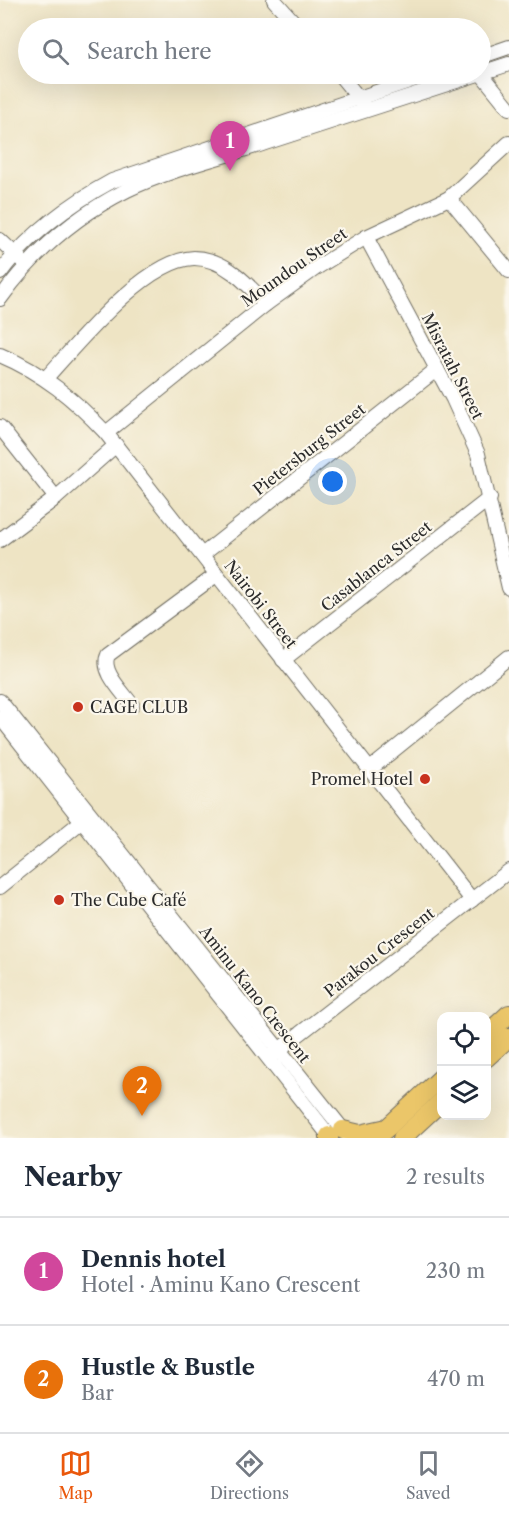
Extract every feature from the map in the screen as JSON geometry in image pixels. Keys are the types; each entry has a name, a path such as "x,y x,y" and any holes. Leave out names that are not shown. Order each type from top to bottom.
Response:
{"main road":[{"path":"491,1030 509,1014"},
{"path":"491,1054 509,1037"},
{"path":"336,1136 381,1133 437,1081"},
{"path":"402,1138 437,1105"}],"street":[{"path":"274,0 290,18"},
{"path":"491,53 509,47"},
{"path":"491,70 509,64"},
{"path":"348,84 366,109"},
{"path":"0,273 15,255 84,196 112,182 397,84"},
{"path":"0,299 27,264 89,212 126,190 446,84"},
{"path":"490,84 509,108"},
{"name":"Moundou Street","path":"106,433 266,304 316,268 366,237 449,198 509,143"},
{"path":"449,198 509,271"},
{"name":"Misratah Street","path":"366,237 438,369 478,454 509,588"},
{"path":"0,240 27,264"},
{"path":"46,378 116,304 159,271 177,262 193,258 208,260 225,268 246,282 266,304"},
{"name":"Nairobi Street","path":"0,355 46,378 73,399 106,433 472,900"},
{"name":"Pietersburg Street","path":"202,555 438,369"},
{"path":"0,427 56,498"},
{"path":"0,540 56,498 116,445"},
{"name":"Casablanca Street","path":"283,660 490,498"},
{"path":"132,705 106,669 105,661 108,655 216,574"},
{"path":"369,770 509,657"},
{"path":"0,701 86,817 336,1136"},
{"path":"0,717 86,817"},
{"path":"0,887 86,817"},
{"name":"Parakou Crescent","path":"273,1054 509,871"}],"place":[{"name":"Dennis hotel","path":"230,171"},
{"name":"CAGE CLUB","path":"78,707"},
{"name":"Promel Hotel","path":"425,779"},
{"name":"The Cube Café","path":"59,900"},
{"name":"Hustle & Bustle","path":"142,1116"}]}
